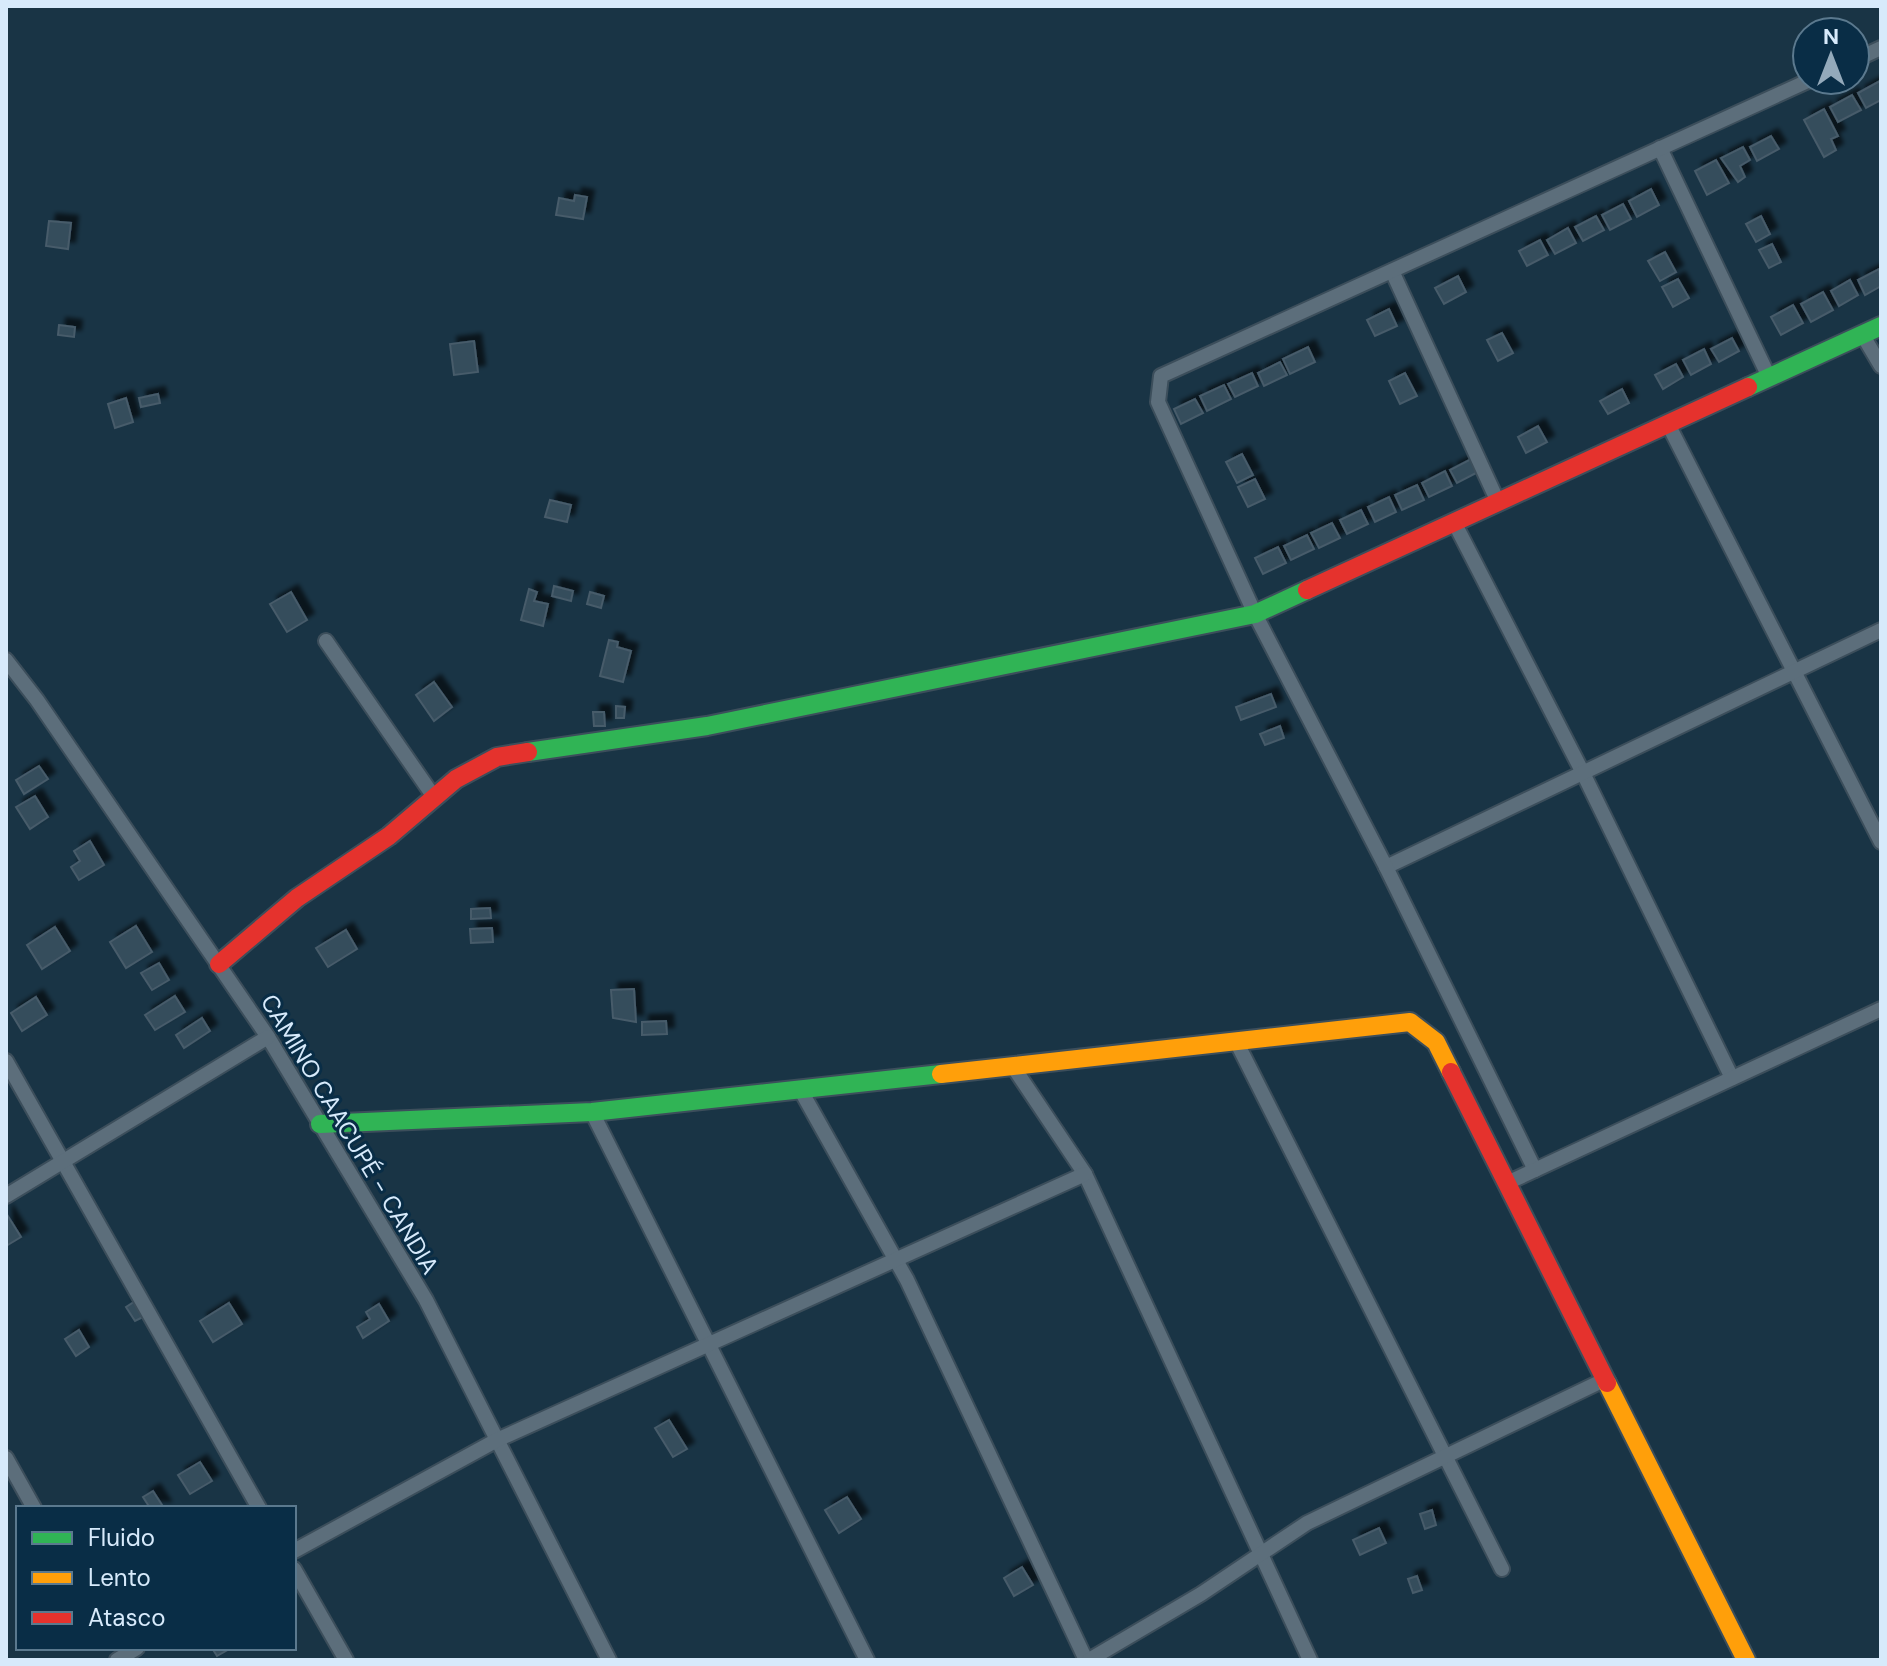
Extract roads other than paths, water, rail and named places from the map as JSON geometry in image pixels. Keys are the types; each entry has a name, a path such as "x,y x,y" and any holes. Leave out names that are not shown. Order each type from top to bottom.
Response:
{"street":[{"path":"1535,1170 1386,867 1255,614 1158,402 1161,376 1791,89"},
{"path":"1660,148 1769,377"},
{"path":"1392,271 1498,502"},
{"path":"219,964 297,898 389,836 456,779 497,757 707,726 1255,614 1881,326"},
{"path":"1862,334 1881,366"},
{"path":"1668,424 1881,842"},
{"path":"1454,522 1583,773 1732,1078"},
{"path":"1386,867 1881,630"},
{"path":"326,641 434,797"},
{"name":"CAMINO CAACUPÉ - CANDIA","path":"6,660 268,1037 426,1300 609,1660"},
{"path":"1507,1183 1881,1009"},
{"path":"320,1124 592,1112 1410,1022 1436,1042 1746,1660"},
{"path":"6,1196 268,1037"},
{"path":"1236,1041 1502,1569"},
{"path":"6,1061 258,1506"},
{"path":"1012,1065 1085,1174 1310,1660"},
{"path":"800,1089 896,1259 1088,1660 1201,1594 1307,1523 1606,1379"},
{"path":"592,1112 867,1660"},
{"path":"296,1550 497,1440 1085,1174"},
{"path":"6,1458 33,1506"},
{"path":"296,1572 346,1660"}]}
